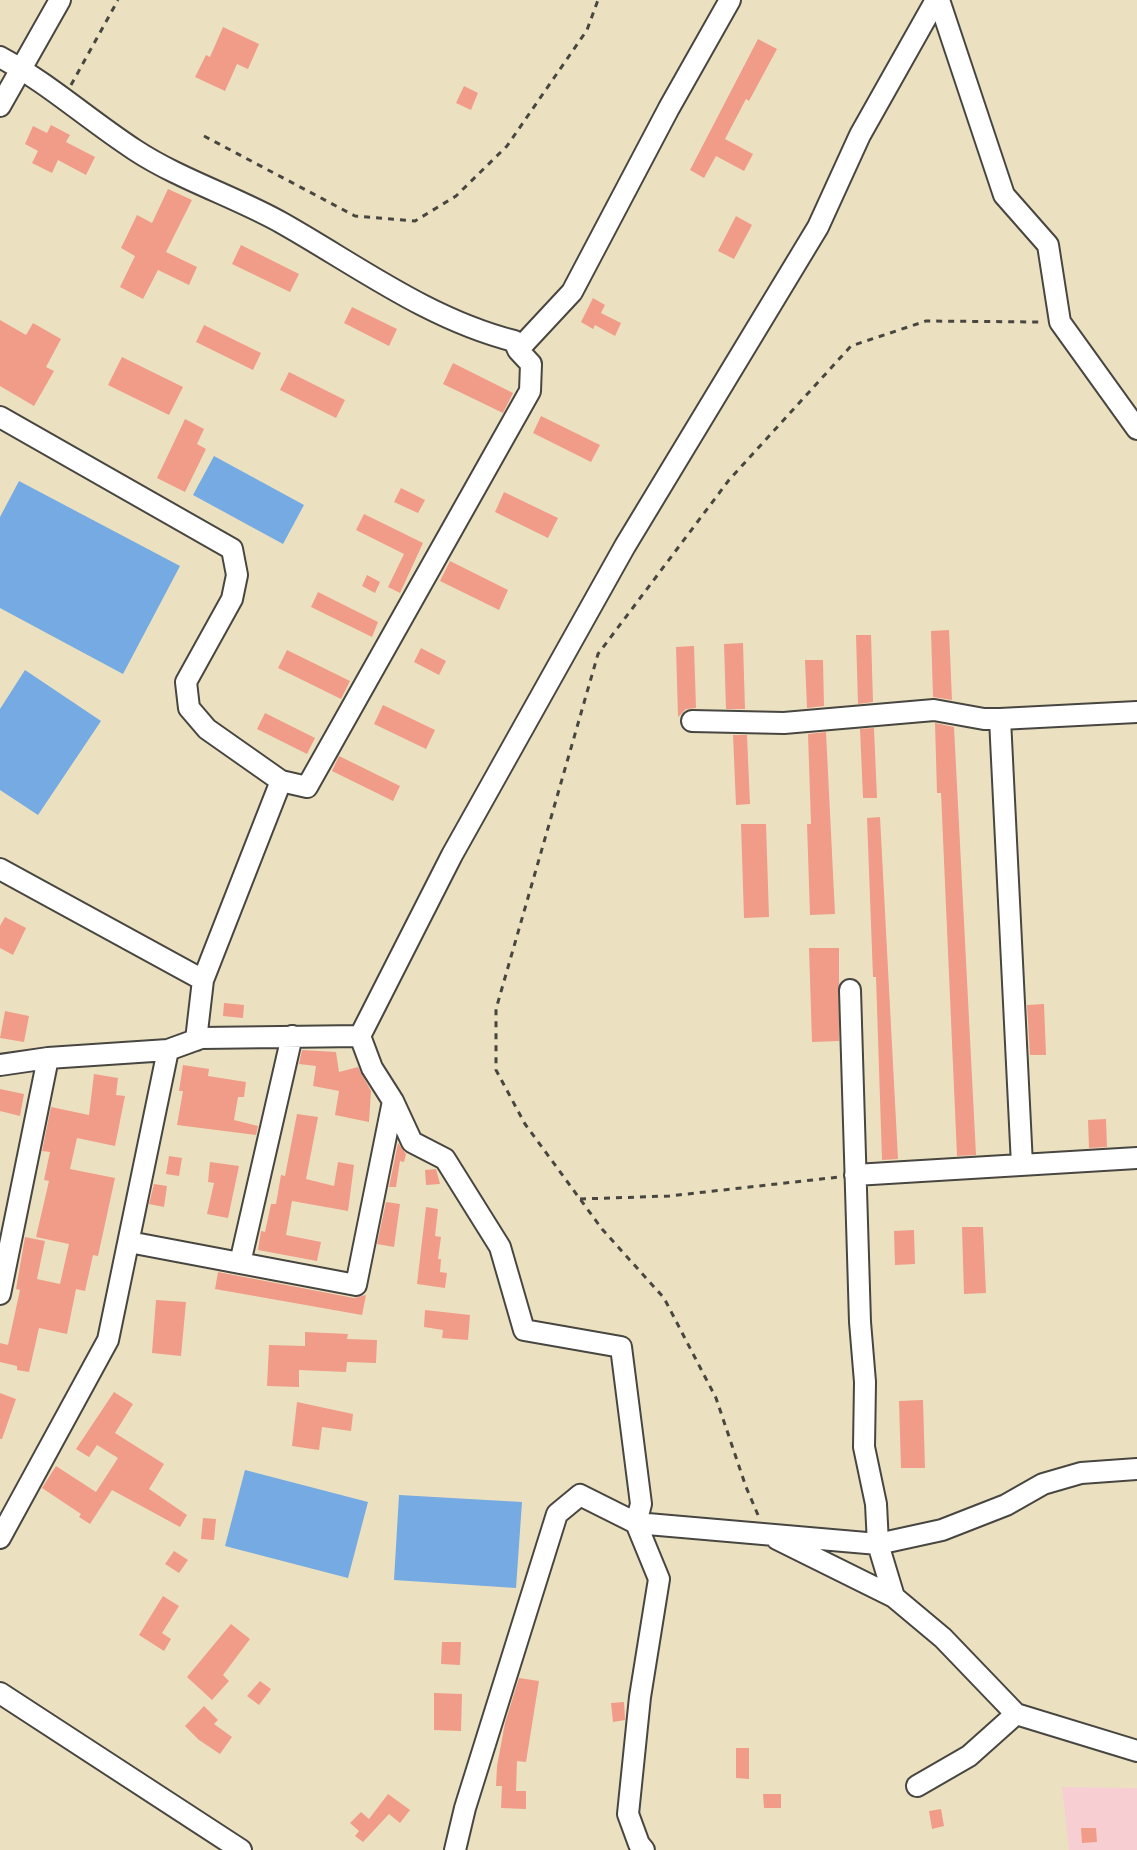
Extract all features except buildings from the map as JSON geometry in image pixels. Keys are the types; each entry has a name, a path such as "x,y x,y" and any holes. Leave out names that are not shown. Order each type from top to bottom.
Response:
{"street":[{"path":"0,106 60,0"},
{"path":"518,350 572,292 730,0"},
{"path":"937,0 1004,195 1048,245 1060,322 1137,429"},
{"path":"644,1850 628,1814 640,1697 659,1579 636,1523 641,1504 621,1347 524,1330 500,1247 445,1159 412,1142 393,1101 372,1068 360,1036 460,842 625,546 818,227 860,135 937,0"},
{"path":"0,57 23,69 138,152 281,222 413,302 480,333 514,341 531,364 530,391 307,787 281,781 207,729 189,708 186,682 232,599 237,575 232,549 0,417"},
{"path":"692,721 784,723 934,710 984,719 1137,712"},
{"path":"1000,719 1022,1165"},
{"path":"196,1040 203,980 281,781"},
{"path":"0,869 203,980"},
{"path":"850,990 865,1382 864,1447 876,1504 878,1544 894,1597"},
{"path":"240,1263 292,1036"},
{"path":"0,1065 48,1058 168,1050 196,1040 360,1036"},
{"path":"0,1538 108,1340 168,1050"},
{"path":"0,1294 48,1058"},
{"path":"129,1242 356,1285 393,1101"},
{"path":"855,1175 1137,1158"},
{"path":"455,1850 465,1808 557,1514 580,1495 636,1523 878,1544 942,1530 1006,1505 1056,1480 1081,1473 1137,1469"},
{"path":"766,1533 894,1597 943,1638 1016,1714 1137,1751"},
{"path":"0,1693 241,1850"},
{"path":"917,1786 969,1756 1016,1714"}],"path":[{"path":"64,99 118,0"},
{"path":"204,136 355,216 415,221 456,196 507,146 587,30 598,0"},
{"path":"766,1533 746,1487 716,1398 664,1298 602,1229 525,1124 496,1070 496,1009 598,654 729,480 851,346 926,321 1060,322"},
{"path":"580,1199 669,1196 855,1175"}],"shaded area":[{"path":"1062,1787 1137,1788 1137,1850 1069,1850"}],"water":[{"path":"214,456 304,505 283,544 193,495"},
{"path":"19,481 180,566 123,674 0,608 0,517"},
{"path":"25,670 101,721 38,815 0,790 0,709"},
{"path":"245,1470 368,1502 348,1578 225,1546"},
{"path":"399,1495 522,1502 516,1588 394,1580"}]}
